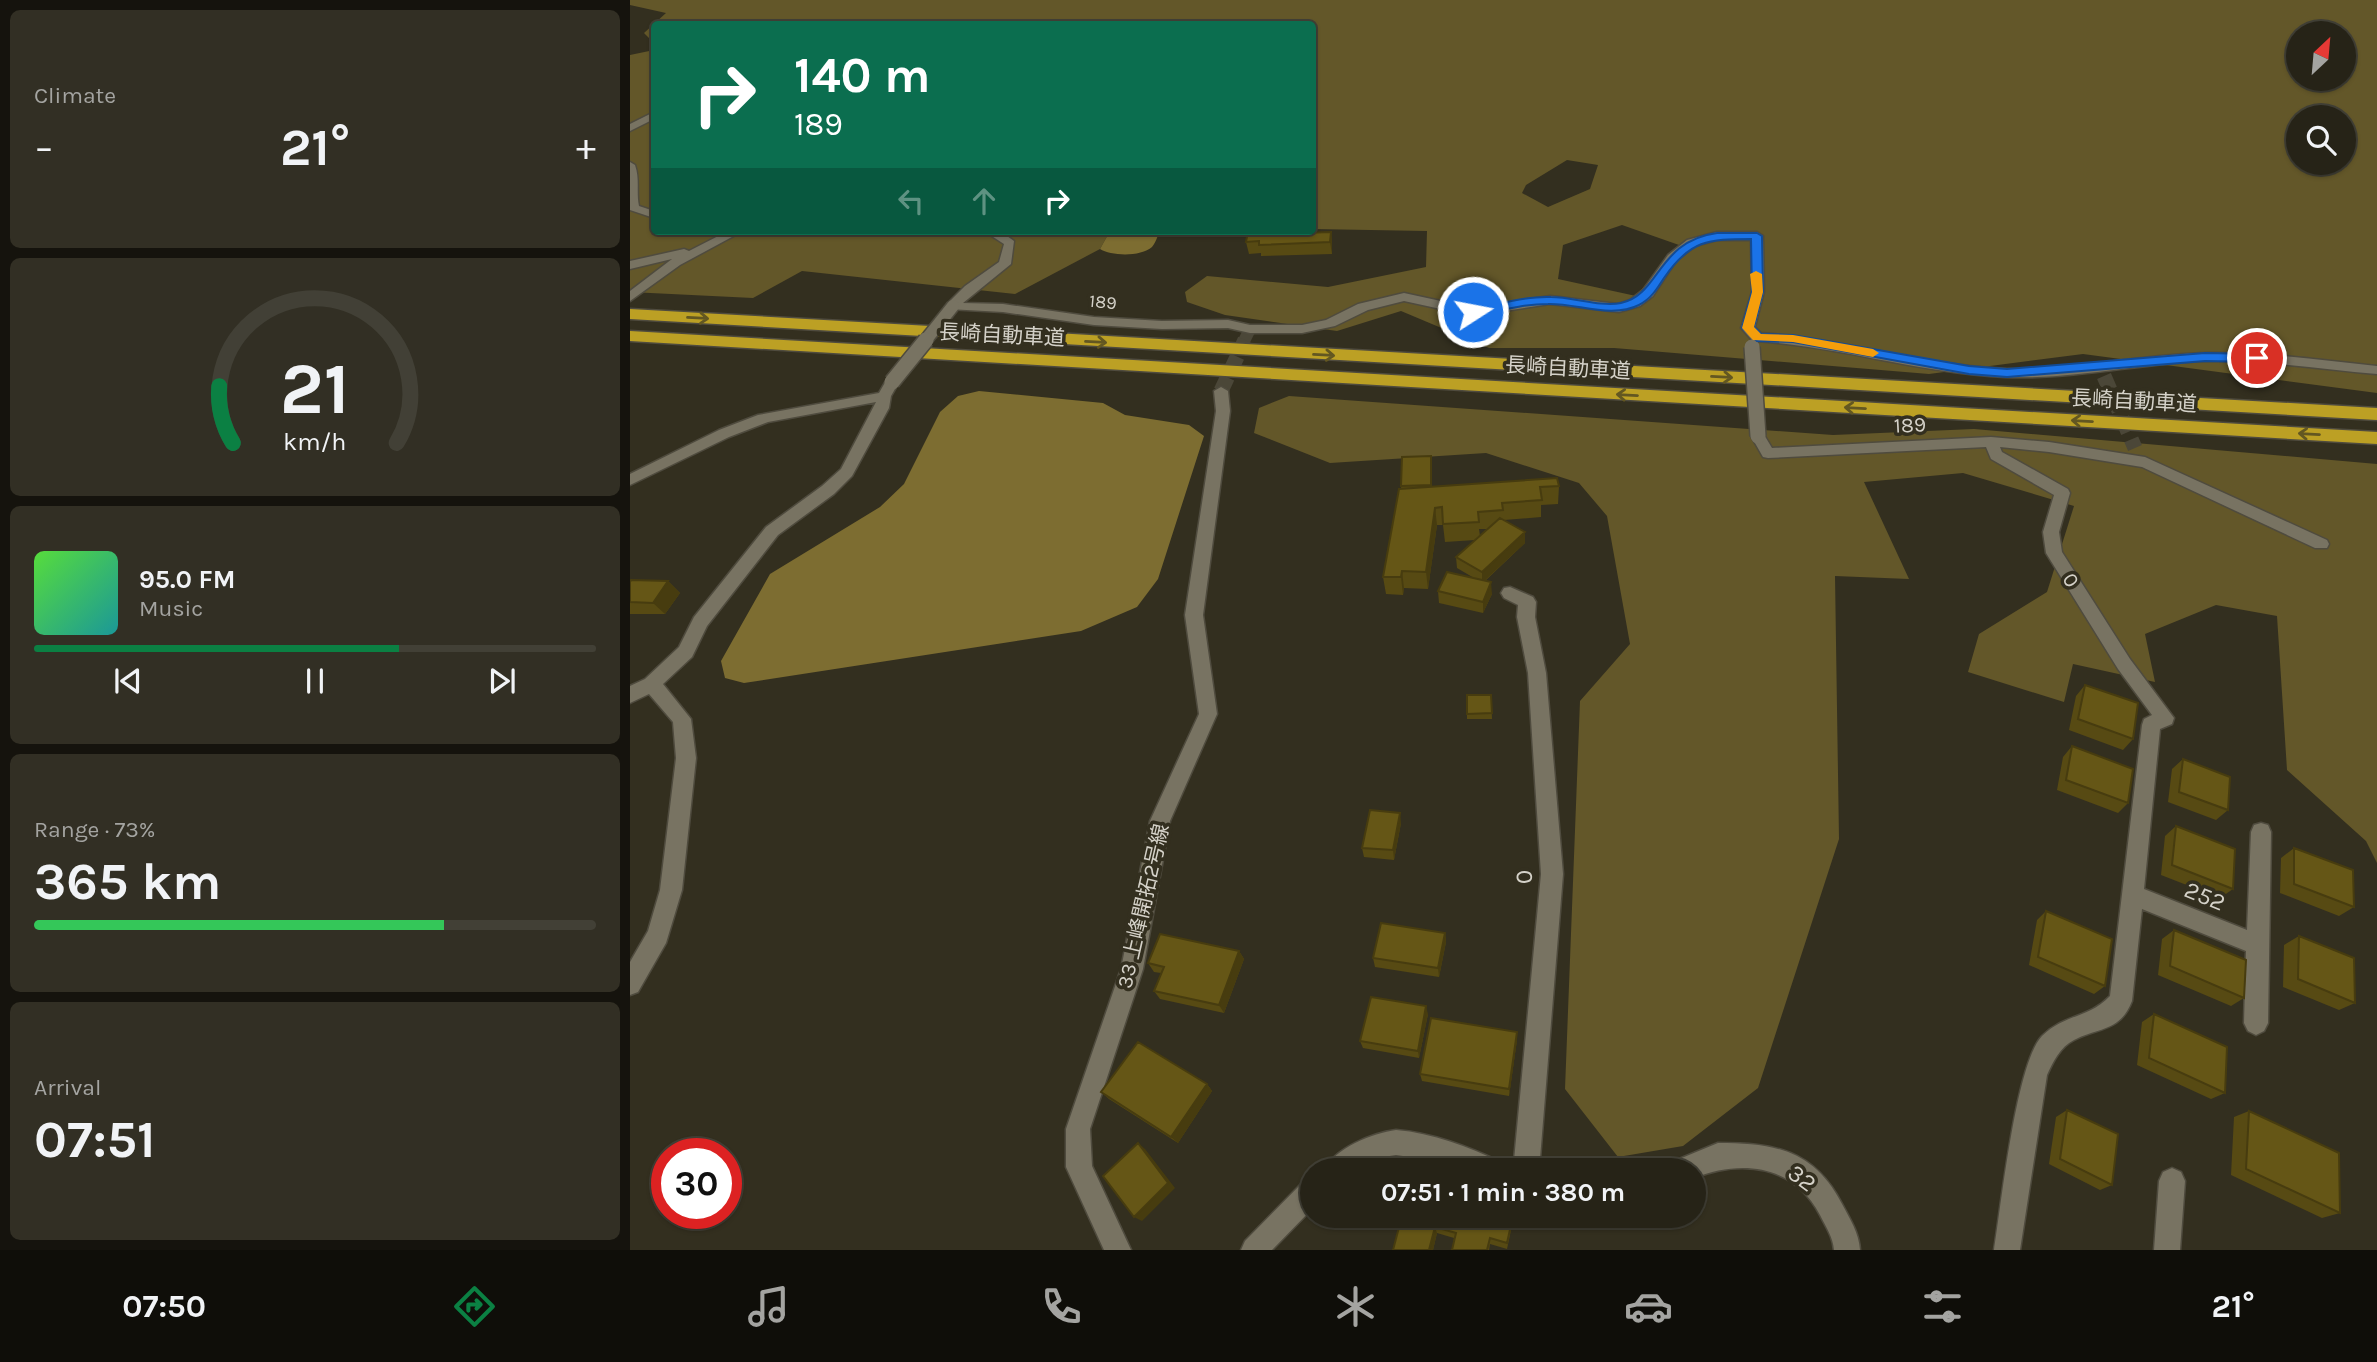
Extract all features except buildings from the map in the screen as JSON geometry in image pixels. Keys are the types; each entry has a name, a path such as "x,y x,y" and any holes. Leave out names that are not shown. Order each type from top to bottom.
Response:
{"highway":[{"name":"長崎自動車道","path":"630,314 2377,415"},
{"name":"長崎自動車道","path":"630,335 2377,438"}],"street":[{"path":"630,128 651,118"},
{"path":"630,165 634,178 631,195 634,208 651,214"},
{"path":"630,297 676,262 729,235"},
{"path":"630,695 651,684 686,652 700,622 772,531 828,490 847,472 882,408 888,389 953,306 969,289 1005,264 1010,244 999,235"},
{"name":"189","path":"953,306 1003,308 1094,321 1162,325 1228,324 1250,329 1302,329 1330,323 1363,307 1404,297 1473,312 1550,300 1619,307 1635,303 1648,293 1672,258 1691,243 1717,236 1757,236 1758,292 1748,328 1755,342 1758,436 1768,453 2018,442 2088,451 2144,463"},
{"path":"630,265 698,250"},
{"path":"1755,342 1793,339 2007,373 2104,371 2240,357 2377,370"},
{"path":"630,480 755,421 888,389"},
{"name":"33 上峰開拓2号線","path":"1118,1250 1079,1167 1078,1129 1132,969 1160,821 1208,714 1194,615 1223,411 1221,391"},
{"name":"0","path":"1992,442 1996,455 2062,492 2051,532 2054,553 2124,664 2165,718 2151,725 2133,895"},
{"path":"2135,448 2144,463 2321,544"},
{"name":"0","path":"1510,593 1527,603 1526,617 1537,673 1552,874 1527,1158"},
{"path":"630,984 658,935 671,890 686,758 682,719 651,684"},
{"name":"252","path":"2256,1023 2261,832"},
{"path":"2007,1250 2035,1073 2048,1047 2066,1031 2104,1019 2121,1001 2133,895"},
{"name":"252","path":"2133,895 2257,945"},
{"path":"1357,1158 1388,1143 1412,1143 1455,1158"},
{"name":"32","path":"1706,1161 1718,1156 1758,1156 1794,1166 1822,1192 1846,1238 1847,1250"},
{"path":"2167,1250 2172,1181"},
{"path":"1254,1250 1300,1203"}],"shaded area":[{"path":"630,0 2377,0 2377,393 2083,354 1929,374 1614,348 1489,348 1401,311 1337,331 1225,315 1187,302 1185,292 1207,276 1328,287 1426,267 1427,231 1316,229 1316,21 657,21 666,13 630,5","holes":["1567,160 1598,165 1590,189 1548,207 1522,193 1526,185","1622,225 1679,245 1636,296 1558,279 1563,245"]},
{"path":"651,27 651,40 644,33"},
{"path":"651,51 651,235 1108,235 1100,249 1015,294 802,271 753,298 630,292 630,55"},
{"path":"1108,235 1158,235 1152,247 1141,253 1111,253 1100,249"},
{"path":"979,391 1103,403 1125,415 1189,425 1204,436 1158,579 1137,607 1081,631 744,683 725,678 721,661 770,574 880,507 904,484 940,412 958,396"},
{"path":"1289,396 1833,435 1974,429 2377,464 2377,863 2366,841 2287,770 2277,616 2216,605 2145,634 2155,682 2073,664 2064,702 1968,672 1979,634 2047,592 2074,506 1963,473 1864,482 1909,579 1835,576 1839,839 1758,1088 1683,1146 1618,1157 1565,1089 1580,701 1630,644 1607,516 1579,483 1486,453 1330,463 1254,433 1259,408"}],"tunnel":[{"path":"1244,341 1250,329"},
{"path":"1221,391 1245,340"},
{"path":"2104,376 2135,448"}],"slow traffic":[{"path":"1756,274 1758,292 1748,328 1757,337 1793,339 1873,353"}],"route":[{"path":"1473,312 1550,300 1603,307 1635,303 1648,293 1672,258 1691,243 1717,236 1757,236 1758,292 1748,328 1757,337 1793,339 1969,370 2007,373 2072,370 2205,357 2257,358"}]}
